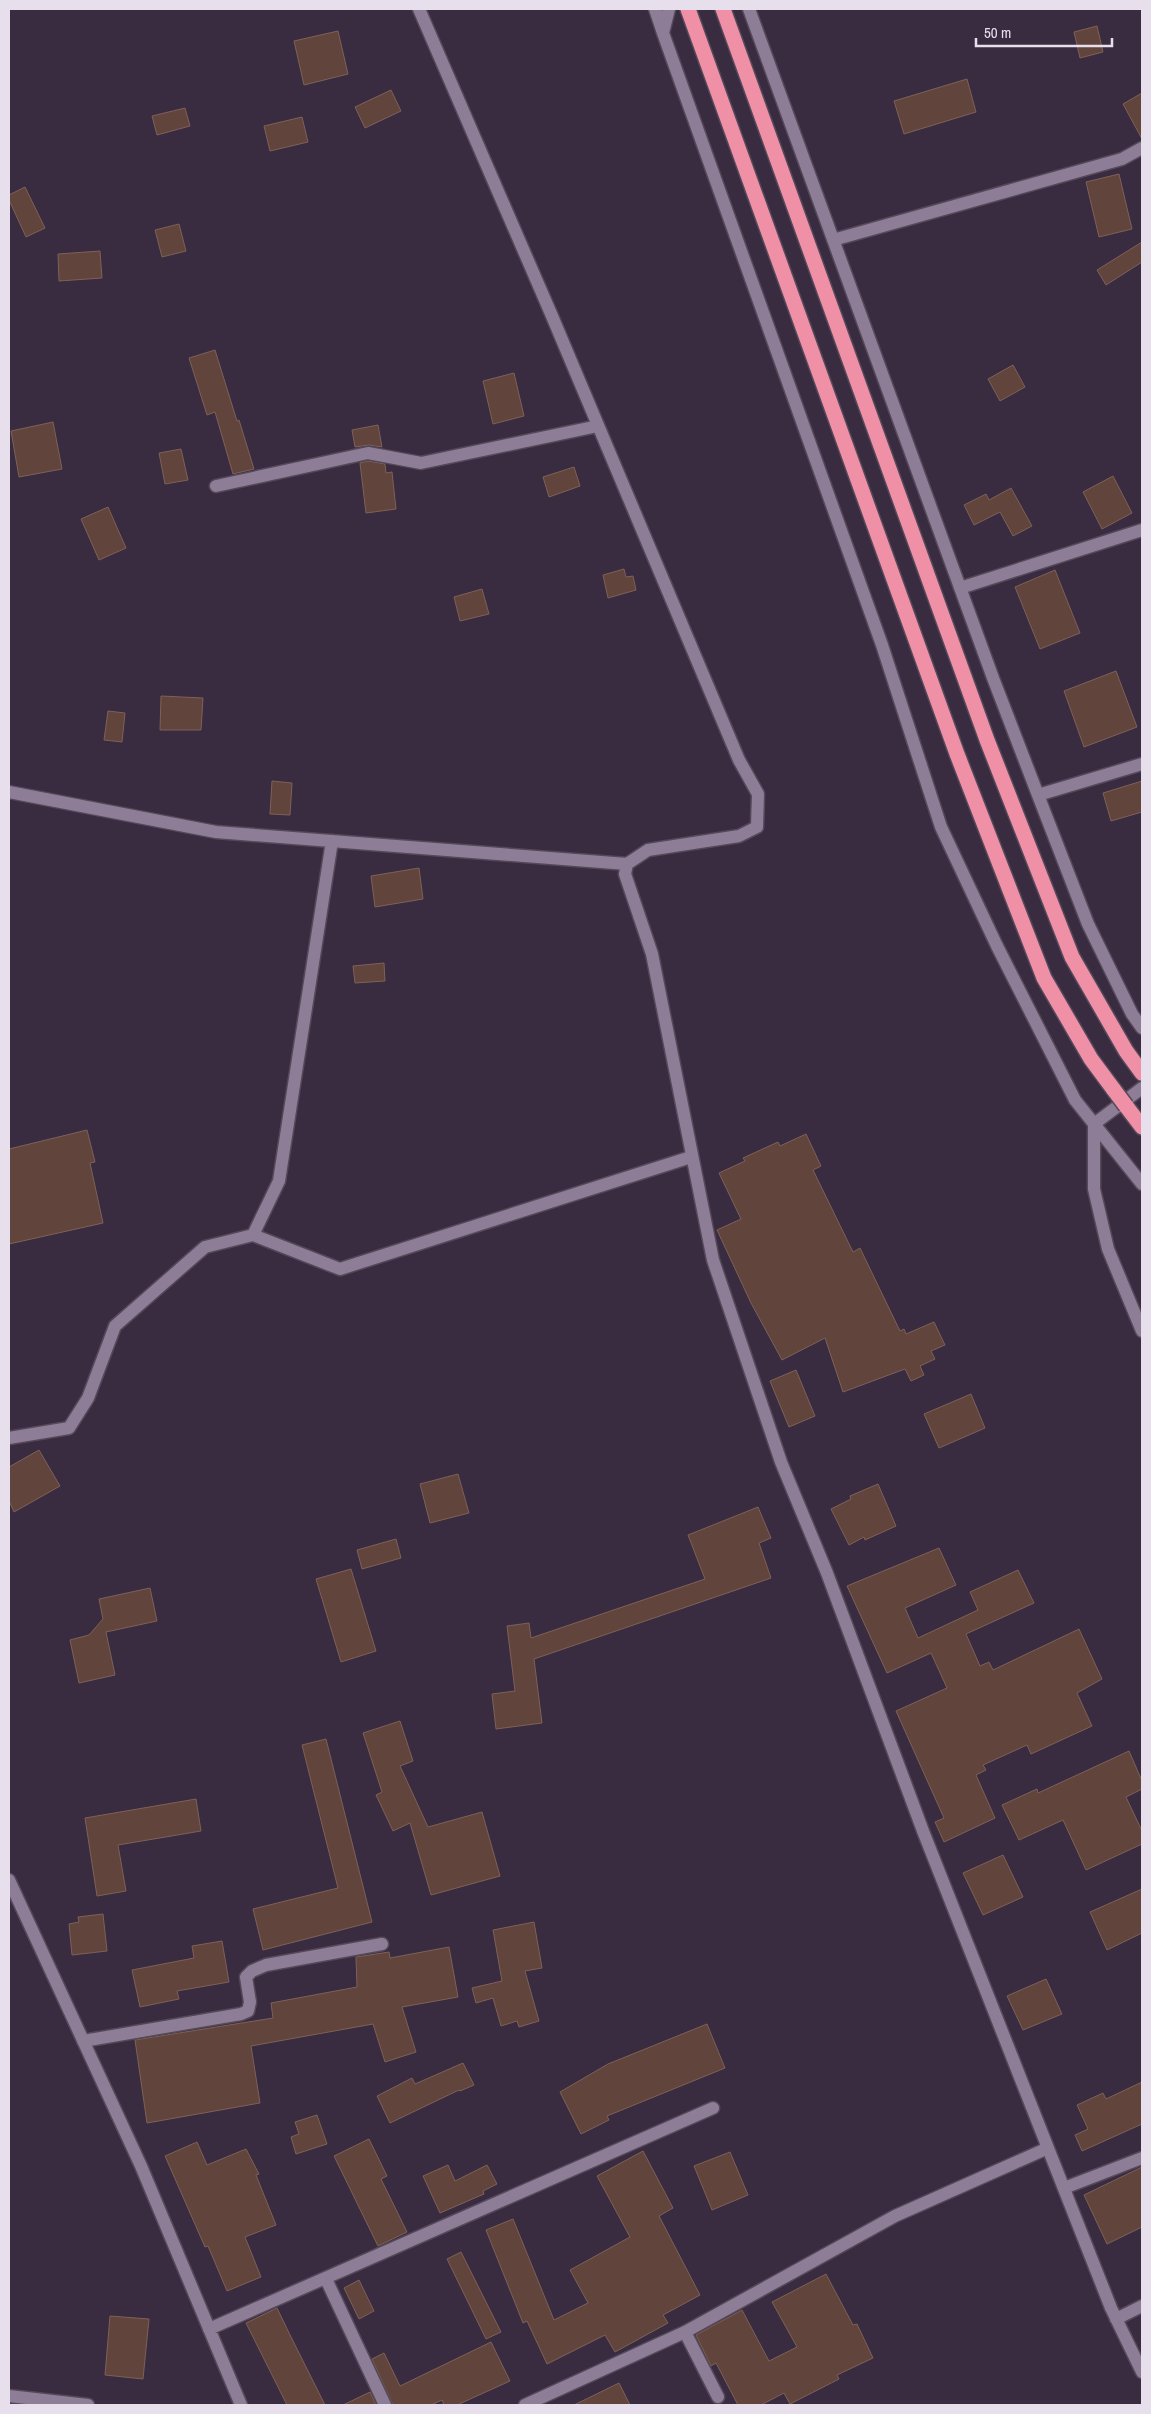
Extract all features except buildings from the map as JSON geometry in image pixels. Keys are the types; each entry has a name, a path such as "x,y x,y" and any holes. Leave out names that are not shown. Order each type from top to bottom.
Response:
{"highway":[{"path":"688,9 957,754 1041,969 1091,1059 1142,1128"},
{"path":"723,9 987,740 1072,957 1126,1051 1142,1072"}],"street":[{"path":"9,792 216,832 627,864 648,850 739,836 757,828 758,794 739,760 419,9"},
{"path":"655,9 882,645 941,827 997,946 1075,1100 1142,1184"},
{"path":"663,32 669,9"},
{"path":"749,9 960,588 1038,795 1088,924 1132,1014 1142,1028"},
{"path":"833,240 1122,159 1142,148"},
{"path":"216,486 368,453 422,463 598,426"},
{"path":"960,588 1142,530"},
{"path":"1038,795 1142,764"},
{"path":"253,1235 279,1181 332,841"},
{"path":"627,864 626,874 652,954 713,1260 781,1462 826,1573 923,1831 1048,2148 1116,2319 1142,2372"},
{"path":"1094,1124 1142,1088"},
{"path":"1094,1124 1094,1189 1108,1249 1142,1331"},
{"path":"9,1438 69,1428 88,1398 115,1326 205,1247 253,1235 340,1269 691,1157"},
{"path":"9,1880 141,2166 241,2405"},
{"path":"83,2041 241,2014 248,2011 250,2002 246,1977 252,1970 266,1965 382,1944"},
{"path":"209,2329 713,2108"},
{"path":"525,2405 685,2332 895,2216 1048,2148"},
{"path":"1064,2188 1142,2158"},
{"path":"326,2279 385,2405"},
{"path":"1116,2319 1142,2306"},
{"path":"685,2332 718,2397"},
{"path":"9,2396 88,2405"}]}
